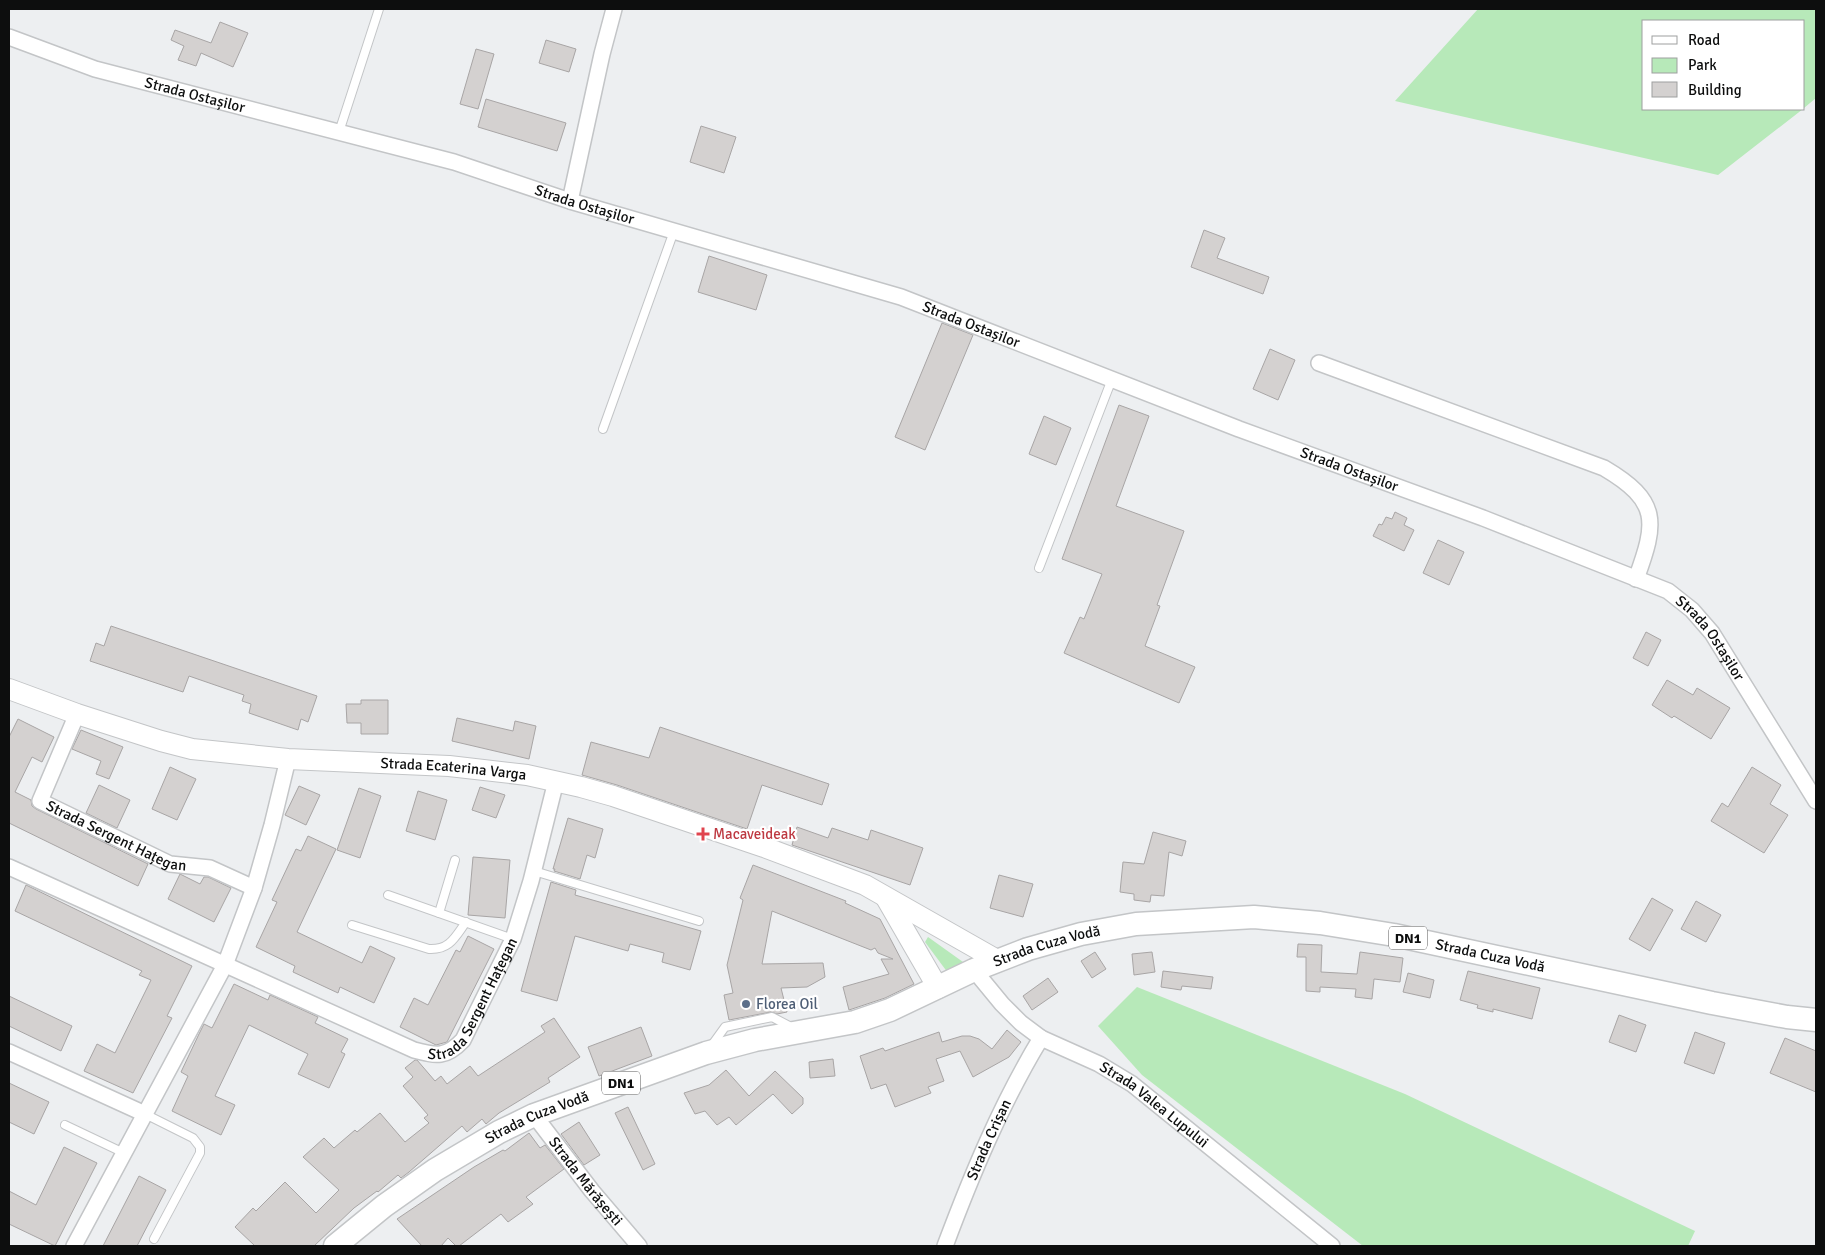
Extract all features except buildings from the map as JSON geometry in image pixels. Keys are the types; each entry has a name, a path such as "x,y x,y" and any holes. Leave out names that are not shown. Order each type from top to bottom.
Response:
{"main road":[{"name":"Strada Ecaterina Varga","path":"9,689 77,714 192,749 288,759 449,766 527,775 613,796 764,847 865,885 997,960"},
{"name":"Strada Ecaterina Varga","path":"886,898 938,988"},
{"name":"Strada Cuza Vodă","path":"335,1246 390,1201 434,1170 490,1137 534,1115 706,1053 755,1040 864,1019 890,1010 997,960 1081,934 1136,924 1254,917 1320,923 1394,935 1712,1003 1787,1017 1816,1020"}],"street":[{"path":"570,201 602,54 614,9"},
{"name":"Strada Ostașilor","path":"9,37 95,69 454,162 570,201 901,297 1239,429 1483,518 1668,591 1692,610 1712,634 1816,801"},
{"path":"1319,364 1604,468 1624,480 1640,496 1649,512 1651,532 1647,550 1636,579"},
{"name":"Strada Sergent Hațegan","path":"77,714 40,800 170,864 210,868 254,888"},
{"path":"74,1246 225,965 254,888 288,759"},
{"name":"Strada Sergent Hațegan","path":"9,867 414,1050 436,1056 453,1050 463,1040 513,939 534,871 556,781"},
{"name":"Strada Valea Lupului","path":"974,970 1002,1004 1021,1023 1041,1038 1099,1064 1132,1084 1332,1246"},
{"name":"Strada Crișan","path":"945,1246 968,1186 1002,1109 1041,1038"},
{"path":"9,1052 144,1114"},
{"name":"Strada Mărășești","path":"534,1115 592,1191 639,1246"}],"lane":[{"path":"339,132 379,9"},
{"path":"603,429 674,232"},
{"path":"1039,568 1112,379"},
{"path":"439,913 455,860"},
{"path":"534,871 699,921"},
{"path":"388,895 513,939"},
{"path":"352,925 429,949 438,950 447,947 466,922"},
{"path":"144,1114 193,1138 200,1147 200,1153 154,1239"},
{"path":"65,1125 124,1153"}],"green space":[{"path":"1478,9 1816,9 1816,98 1805,107 1805,20 1642,20 1642,110 1802,110 1718,175 1395,101"},
{"path":"928,937 963,962 948,973 925,942"},
{"path":"1137,987 1405,1094 1695,1231 1688,1246 1363,1246 1142,1075 1098,1026"}],"place":[{"name":"Macaveideak","path":"703,834"},
{"name":"Florea Oil","path":"746,1004"}]}
